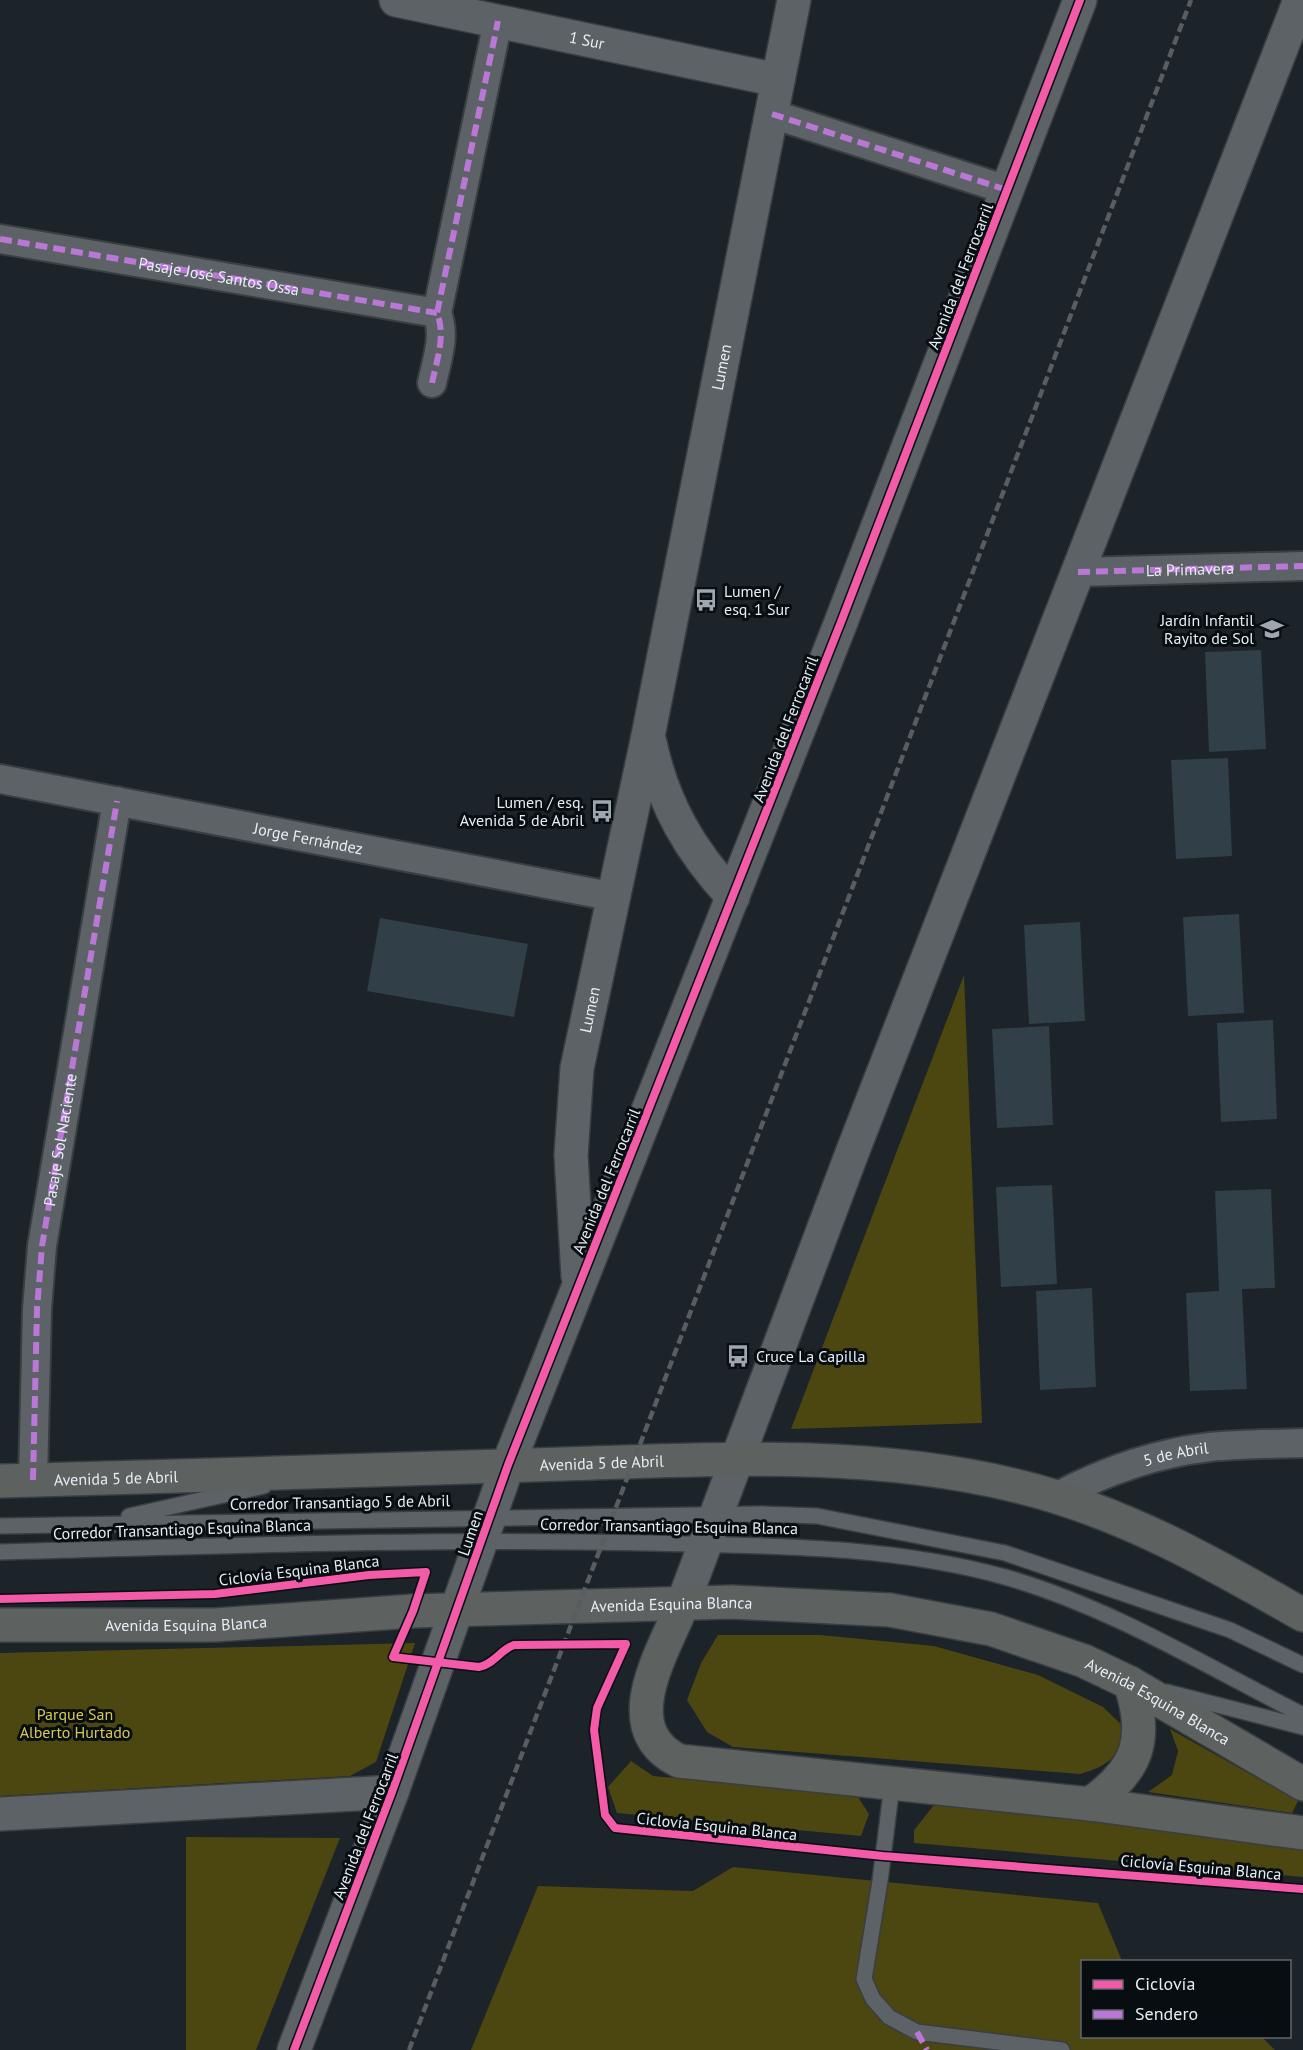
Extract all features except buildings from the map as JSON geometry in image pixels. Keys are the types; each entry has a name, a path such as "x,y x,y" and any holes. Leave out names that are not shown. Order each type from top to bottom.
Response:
{"main road":[{"name":"Avenida 5 de Abril","path":"0,1481 508,1465 735,1461 843,1462 915,1467 978,1478 1056,1497"},
{"path":"1056,1497 1119,1519 1180,1546 1303,1615"},
{"path":"683,1603 644,1707 650,1736 667,1755 692,1764 1090,1804 1303,1833"},
{"name":"Avenida Esquina Blanca","path":"0,1625 215,1625 458,1610 683,1603 784,1603 890,1610 945,1619 1036,1642 1130,1683 1303,1784"},
{"path":"1090,1804 1122,1777 1136,1754 1139,1725 1137,1703 1130,1683"}],"street":[{"name":"1 Sur","path":"396,0 778,80"},
{"name":"Lumen","path":"578,1287 571,1155 577,1068 648,736 794,0"},
{"name":"Avenida del Ferrocarril","path":"508,1465 733,897 1080,0"},
{"path":"683,1603 735,1461 1300,2"},
{"path":"432,383 441,342 442,325 437,313 498,21"},
{"path":"772,114 1007,190"},
{"name":"Pasaje José Santos Ossa","path":"0,239 437,313"},
{"name":"La Primavera","path":"1078,572 1303,566"},
{"name":"Lumen","path":"648,736 656,772 669,807 686,839 733,897"},
{"name":"Jorge Fernández","path":"0,779 615,897"},
{"name":"Pasaje Sol Naciente","path":"33,1480 37,1309 42,1246 117,801"},
{"name":"5 de Abril","path":"1056,1497 1093,1478 1166,1456 1209,1448 1303,1443"},
{"name":"Lumen","path":"458,1610 508,1465"},
{"name":"Avenida del Ferrocarril","path":"294,2050 458,1610"},
{"path":"0,1814 392,1792"}],"lane":[{"path":"96,1524 334,1471"},
{"name":"Corredor Transantiago Esquina Blanca","path":"0,1552 487,1529 710,1530 817,1516 1005,1553 1230,1630 1303,1665"},
{"name":"Corredor Transantiago 5 de Abril","path":"0,1526 96,1524 710,1530"},
{"name":"Corredor Transantiago Esquina Blanca","path":"710,1530 814,1548 929,1559 1008,1578 1074,1602 1138,1630 1303,1715"},
{"path":"1130,1683 1303,1727"},
{"path":"892,1785 880,1881 864,1979 873,1999 890,2017 916,2032 1062,2050"}],"green space":[{"path":"964,975 982,1423 791,1429"},
{"path":"718,1635 820,1635 934,1646 1038,1675 1103,1707 1124,1727 1122,1738 1111,1759 1099,1767 1080,1774 733,1747 707,1732 687,1700 701,1663"},
{"name":"Parque San Alberto Hurtado","path":"415,1643 376,1762 350,1776 0,1796 0,1653"},
{"path":"1170,1729 1298,1801 1292,1813 1148,1792 1172,1775 1178,1751"},
{"path":"631,1761 653,1776 856,1794 869,1814 861,1836 617,1813 608,1787"},
{"path":"934,1805 1303,1839 1303,1877 914,1843 914,1830"},
{"path":"186,1837 340,1838 256,2050 186,2050"},
{"path":"733,1867 1098,1903 1122,1960 1081,1960 1081,2038 1263,2038 1275,2050 471,2050 538,1886 693,1891"}],"railway":[{"path":"409,2050 1191,0"}],"marked path":[{"path":"432,383 441,339 437,313 498,21"},
{"path":"772,114 1007,190"},
{"path":"0,239 437,313"},
{"path":"1078,572 1303,566"},
{"path":"33,1480 37,1309 42,1246 117,801"},
{"path":"917,2032 927,2050"}],"cycle path":[{"path":"294,2050 392,1792 508,1465 841,622 1080,0"},
{"name":"Ciclovía Esquina Blanca","path":"0,1599 215,1594 369,1575 426,1572 413,1611 393,1657 479,1667 489,1663 514,1645 626,1644 597,1708 594,1730 605,1815 615,1828 883,1856 1303,1889"}],"place":[{"name":"Lumen / esq. 1 Sur","path":"706,600"},
{"name":"Jardín Infantil Rayito de Sol","path":"1272,629"},
{"name":"Lumen / esq. Avenida 5 de Abril","path":"602,811"},
{"name":"Cruce La Capilla","path":"738,1356"}]}
